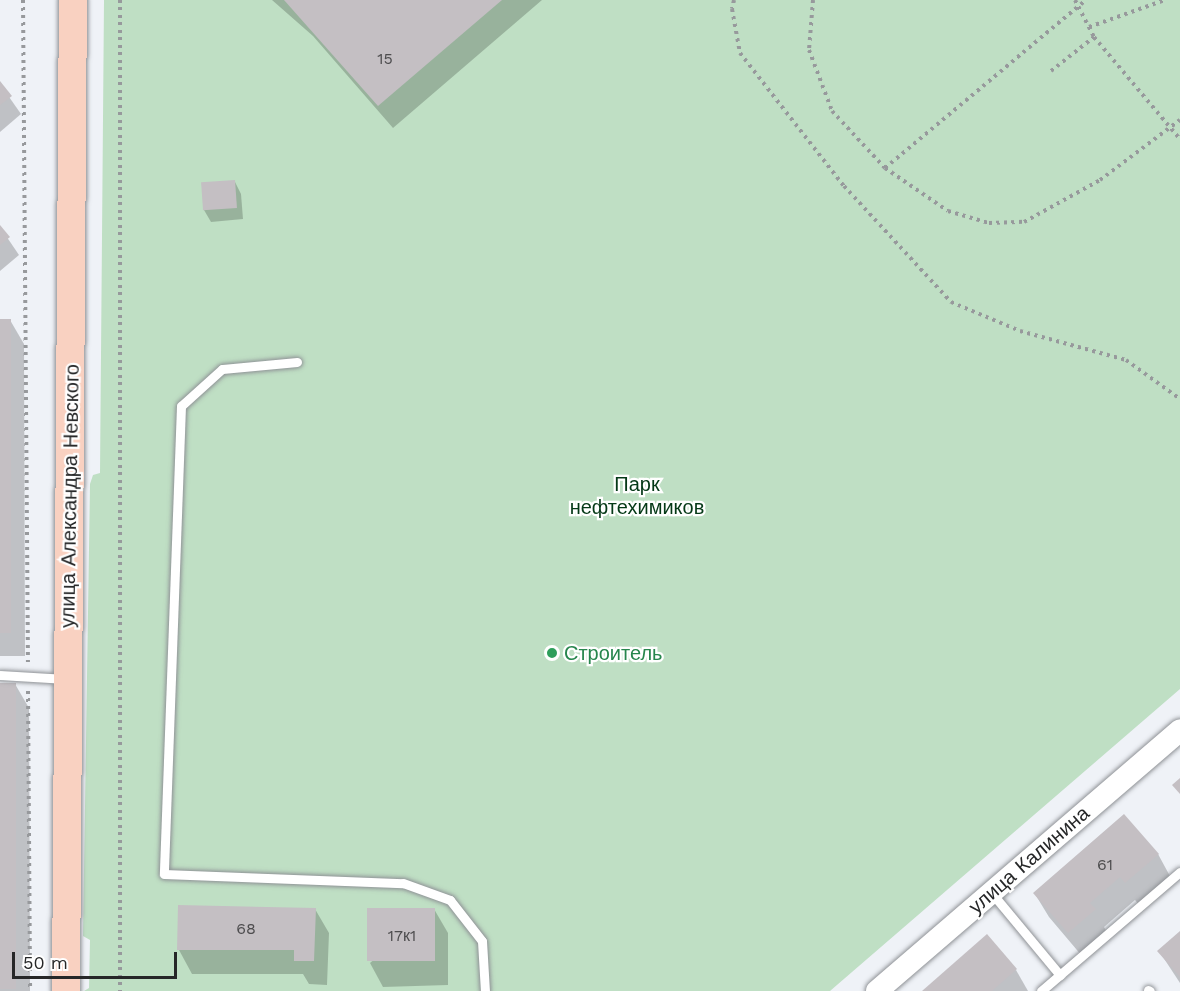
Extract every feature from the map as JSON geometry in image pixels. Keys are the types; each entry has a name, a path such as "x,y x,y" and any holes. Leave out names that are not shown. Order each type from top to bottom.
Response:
{"main road":[{"name":"улица Александра Невского","path":"66,991 73,0"}],"street":[{"name":"улица Калинина","path":"877,991 1180,730"}],"lane":[{"path":"297,362 222,369 181,406 164,874 350,879 412,886 450,900 482,941 485,991"},
{"path":"0,675 69,680"},
{"path":"1041,991 1180,872"},
{"path":"991,892 1060,975"}],"path":[{"path":"23,0 30,991"},
{"path":"120,0 120,991"},
{"path":"734,0 740,53 844,186 951,302 1020,331 1126,360 1180,399"},
{"path":"813,0 809,50 832,111 885,168 948,211 989,223 1024,222 1100,180 1180,120"},
{"path":"1075,0 1094,37 1180,139"},
{"path":"885,168 1086,0"},
{"path":"1089,27 1165,0"},
{"path":"1051,71 1094,37"}],"green space":[{"name":"Парк нефтехимиков","path":"104,0 1180,0 1180,689 830,991 84,991 89,988 90,940 83,936 90,484 93,475 100,473"}],"building":[{"path":"284,0 502,0 378,106"},
{"path":"0,81 12,96 0,105"},
{"path":"235,180 237,208 203,210 201,182"},
{"path":"0,225 10,237 0,245"},
{"path":"0,319 11,319 11,633 0,633"},
{"path":"0,683 16,683 16,989 0,989"},
{"path":"1180,778 1180,794 1172,785"},
{"path":"1124,814 1159,854 1125,883 1120,877 1090,903 1096,909 1068,933 1033,893"},
{"path":"178,905 316,908 314,961 294,961 294,950 177,950"},
{"path":"367,908 435,908 435,961 367,961"},
{"path":"1180,931 1180,977 1157,951"},
{"path":"987,934 1017,969 992,991 922,991"}],"place":[{"name":"Строитель","path":"552,653"}]}
